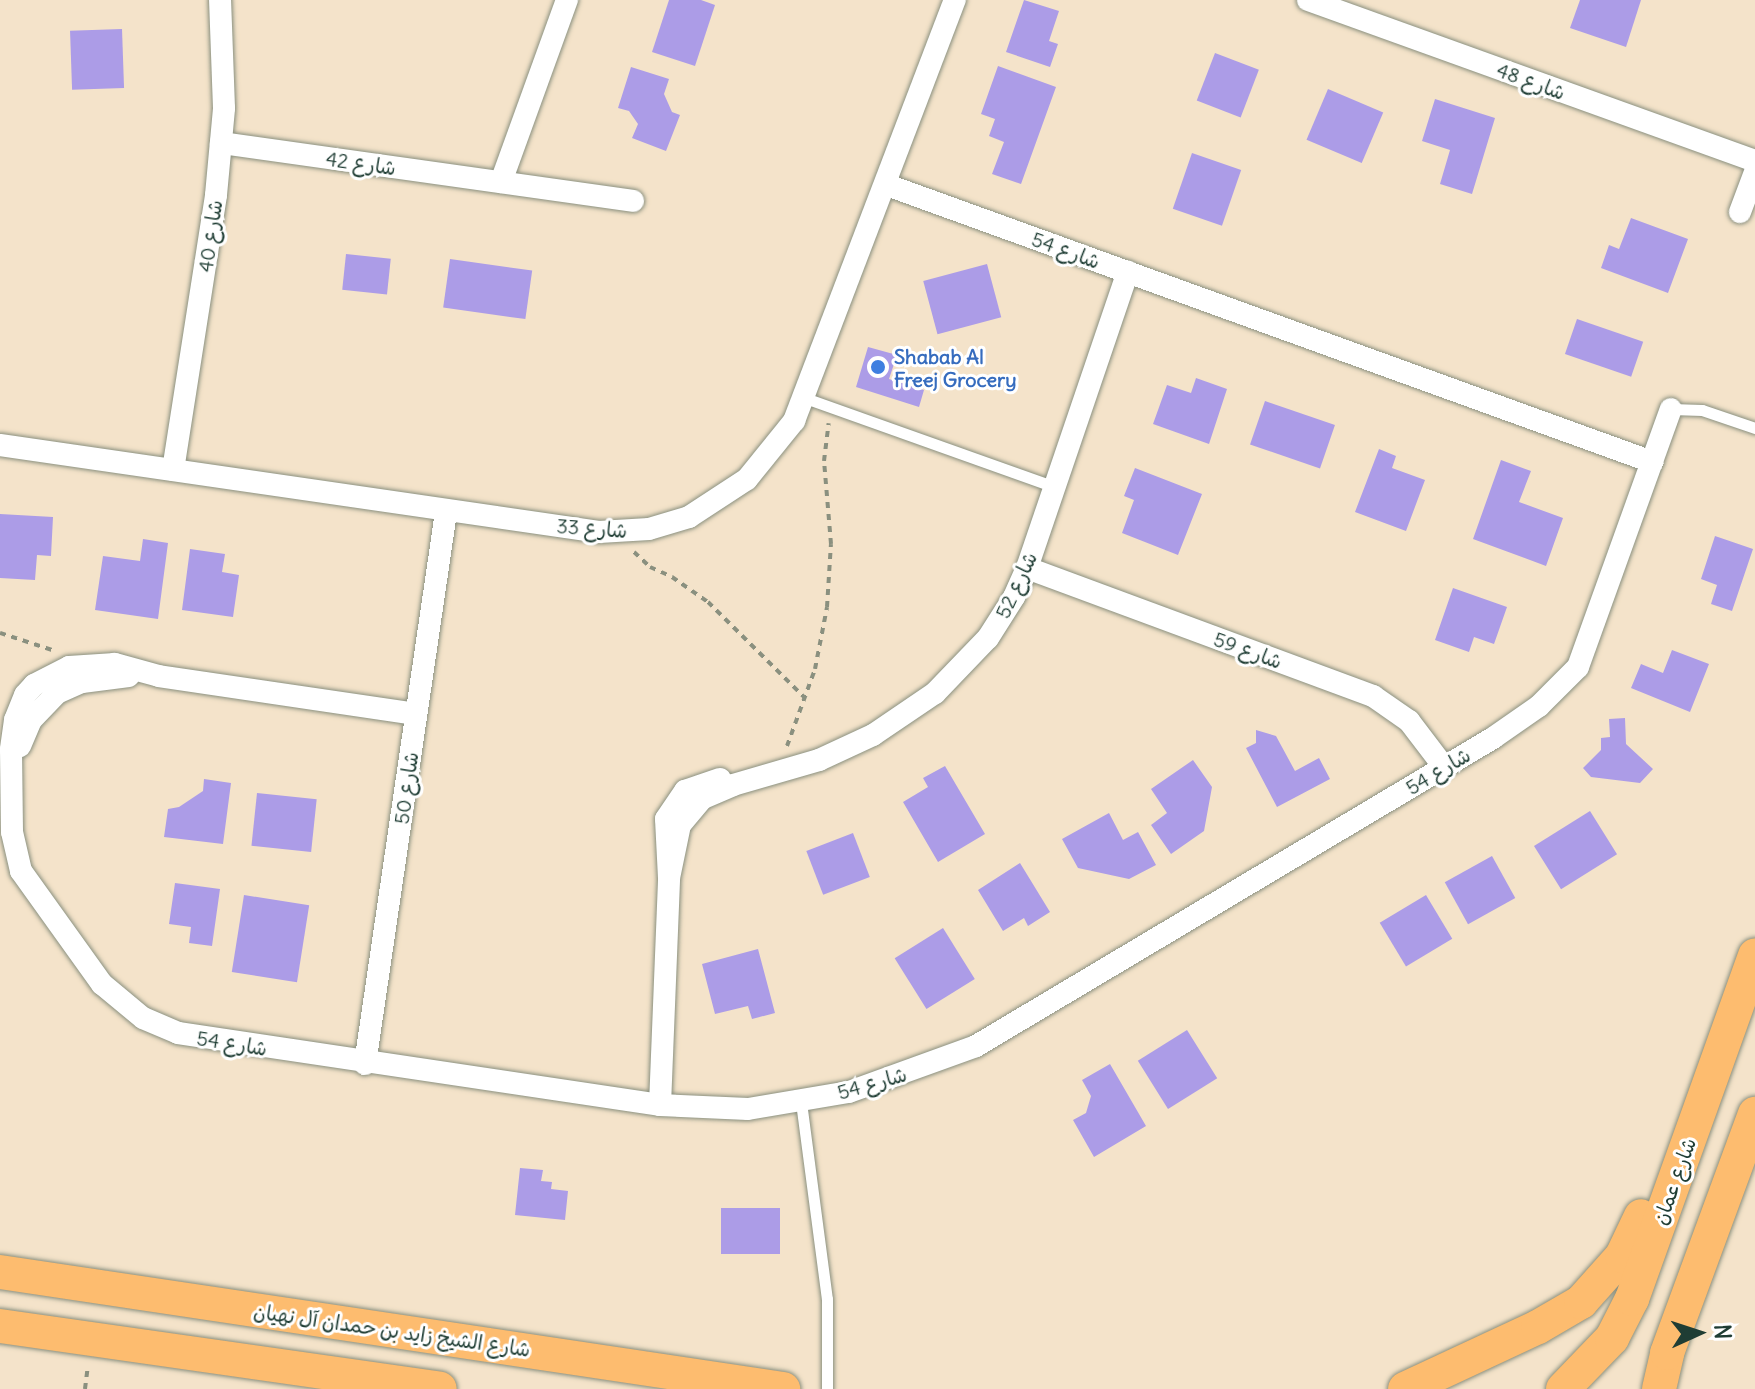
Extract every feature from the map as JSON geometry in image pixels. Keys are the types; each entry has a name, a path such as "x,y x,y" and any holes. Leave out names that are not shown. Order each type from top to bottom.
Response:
{"main road":[{"name":"شارع عمان","path":"1563,1389 1597,1357 1623,1319 1755,955"},
{"path":"1659,1389 1667,1353 1755,1114"},
{"path":"1405,1389 1538,1327 1590,1293 1622,1256 1658,1171 1696,1119"},
{"name":"شارع الشيخ زايد بن حمدان آل نهيان","path":"0,1272 783,1389"},
{"path":"0,1326 440,1389"}],"street":[{"name":"شارع 40","path":"173,470 205,278 221,143 224,108 220,0"},
{"path":"501,182 567,0"},
{"name":"شارع 33","path":"0,445 446,512 624,532 679,521 728,494 781,442 805,398 955,0"},
{"name":"شارع 48","path":"1308,0 1755,161"},
{"name":"شارع 42","path":"221,143 633,201"},
{"path":"1740,212 1755,172"},
{"name":"شارع 54","path":"887,185 1652,462"},
{"name":"شارع 52","path":"660,1105 669,878 677,832 689,810 712,793 819,760 873,735 935,693 988,638 1014,597 1027,568 1128,272"},
{"name":"شارع 54","path":"416,714 159,676 115,664 85,663 44,678 25,695 12,735 13,846 21,871 114,997 143,1018 178,1033 365,1064 660,1105 748,1109 801,1102 891,1080 976,1046 1517,723 1578,667 1671,409"},
{"name":"شارع 50","path":"365,1064 446,512"},
{"name":"شارع 59","path":"1027,568 1373,696 1409,721 1444,767"},
{"name":"شارع 54","path":"12,765 31,720 57,693 95,679 159,676"}],"lane":[{"path":"805,398 1055,487"},
{"path":"1671,409 1702,410 1755,428"},
{"path":"801,1102 827,1299 827,1389"}],"path":[{"path":"795,726 806,699 822,638 830,576 824,461 834,409"},
{"path":"624,532 641,560 708,602 806,699"},
{"path":"0,633 85,663"}],"building":[{"path":"669,0 701,0 715,5 695,66 652,52"},
{"path":"1024,0 1059,11 1049,41 1058,44 1050,67 1006,52"},
{"path":"1580,0 1641,0 1626,47 1570,28"},
{"path":"122,29 124,88 72,90 70,31"},
{"path":"1215,53 1259,70 1241,117 1197,101"},
{"path":"998,66 1056,87 1021,184 992,174 1004,142 989,136 995,119 981,114"},
{"path":"631,67 669,79 664,94 672,112 680,115 666,151 632,138 638,124 629,111 618,108"},
{"path":"1328,89 1383,112 1362,163 1307,140"},
{"path":"1435,99 1495,118 1472,194 1440,184 1450,150 1422,141"},
{"path":"1192,153 1241,170 1222,226 1173,209"},
{"path":"1631,218 1688,239 1668,293 1601,268 1609,245 1619,249"},
{"path":"346,254 391,259 387,295 342,290"},
{"path":"450,259 532,271 525,319 443,308"},
{"path":"987,264 1001,317 937,334 923,281"},
{"path":"1577,319 1643,342 1631,377 1565,354"},
{"name":"Shabab Al Freej Grocery","path":"868,347 897,355 889,379 924,390 919,407 856,387"},
{"path":"1196,378 1227,389 1209,444 1153,424 1167,385 1191,393"},
{"path":"1265,401 1335,425 1320,469 1250,444"},
{"path":"1379,449 1396,456 1392,468 1425,480 1406,531 1355,512"},
{"path":"1501,460 1531,471 1519,502 1563,518 1546,566 1473,539"},
{"path":"1135,468 1202,494 1178,555 1122,533 1134,500 1124,496"},
{"path":"0,514 53,517 51,556 37,555 35,580 0,578"},
{"path":"1715,536 1753,549 1732,611 1711,604 1717,585 1701,579"},
{"path":"143,539 168,543 158,619 95,610 103,556 140,561"},
{"path":"190,549 225,554 222,572 239,575 233,617 182,610"},
{"path":"1453,588 1507,607 1494,644 1474,637 1469,652 1435,640"},
{"path":"1672,650 1709,664 1690,712 1631,688 1641,664 1663,673"},
{"path":"1625,718 1626,744 1653,769 1640,783 1591,777 1583,768 1601,750 1601,738 1610,737 1609,719"},
{"path":"1256,730 1276,736 1295,771 1319,758 1330,779 1277,807 1246,748 1256,743"},
{"path":"1193,760 1212,787 1204,831 1171,854 1151,825 1167,813 1151,789"},
{"path":"945,766 985,834 938,862 903,802 928,787 923,778"},
{"path":"204,779 231,783 223,844 164,837 168,809 179,807 203,791"},
{"path":"257,793 317,799 311,852 251,846"},
{"path":"1590,811 1617,854 1561,889 1534,846"},
{"path":"1109,813 1123,840 1138,832 1156,865 1129,879 1078,868 1062,839"},
{"path":"853,833 870,877 823,895 806,851"},
{"path":"1492,856 1515,898 1468,924 1445,882"},
{"path":"1020,863 1050,912 1028,926 1024,918 1003,931 978,890"},
{"path":"175,883 220,889 212,946 189,943 191,927 169,924"},
{"path":"244,895 309,905 297,982 232,972"},
{"path":"1426,895 1452,939 1406,967 1380,923"},
{"path":"943,928 975,979 926,1009 895,958"},
{"path":"758,949 775,1013 752,1019 748,1006 715,1014 702,964"},
{"path":"1187,1030 1217,1078 1168,1109 1138,1061"},
{"path":"1110,1064 1146,1126 1094,1157 1073,1120 1086,1113 1091,1096 1082,1080"},
{"path":"520,1168 543,1170 541,1181 552,1182 551,1189 568,1191 565,1220 515,1215"},
{"path":"721,1208 780,1208 780,1254 721,1254"}],"place":[{"name":"Shabab Al Freej Grocery","path":"878,367"}]}
